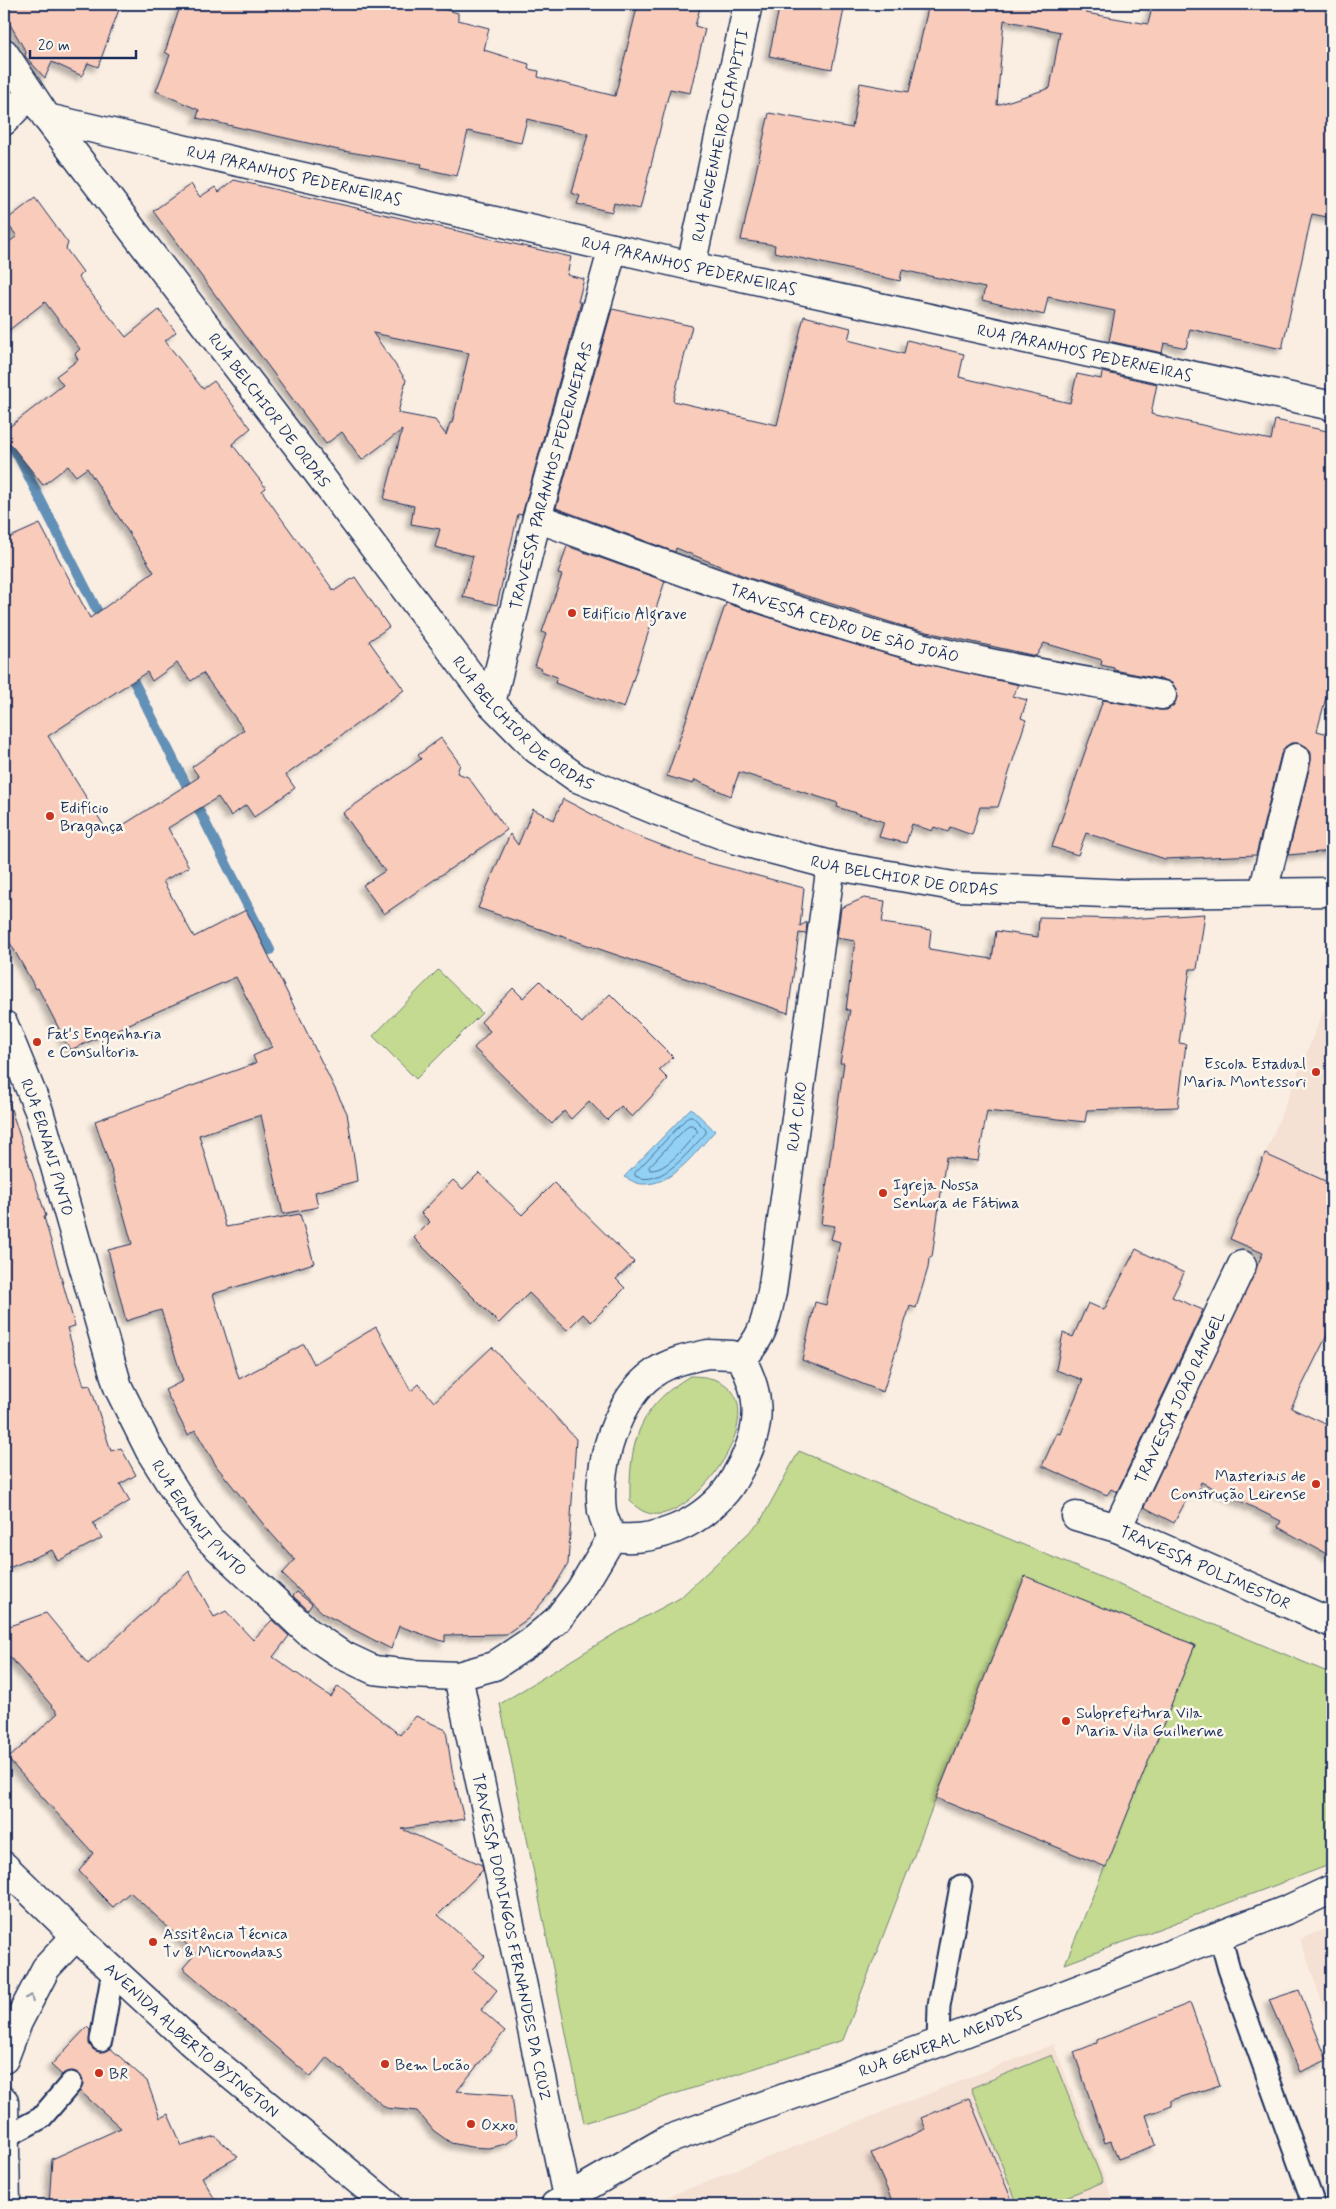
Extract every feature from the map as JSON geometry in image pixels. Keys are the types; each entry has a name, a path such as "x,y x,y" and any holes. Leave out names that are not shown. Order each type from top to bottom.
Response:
{"street":[{"name":"RUA ENGENHEIRO CIAMPITI","path":"691,266 748,4"},
{"name":"RUA BELCHIOR DE ORDAS","path":"4,54 47,118 306,456 491,703 536,749 577,778 736,840 831,865 959,887 1129,894 1332,892"},
{"path":"4,121 30,94"},
{"name":"RUA PARANHOS PEDERNEIRAS","path":"47,118 691,266 1332,406"},
{"name":"TRAVESSA PARANHOS PEDERNEIRAS","path":"491,703 537,518 613,248"},
{"name":"TRAVESSA CEDRO DE SÃO JOÃO","path":"537,518 717,583 871,634 991,664 1162,695"},
{"path":"1263,892 1296,758"},
{"name":"RUA CIRO","path":"742,1359 755,1345 764,1330 772,1292 831,865"},
{"name":"RUA ERNANI PINTO","path":"4,1025 39,1111 118,1387 150,1451 187,1510 209,1539 308,1632 342,1655 374,1670 458,1676 494,1666 533,1640 557,1620 581,1589 612,1536"},
{"name":"TRAVESSA JOÃO RANGEL","path":"1118,1528 1242,1265"},
{"path":"708,1354 732,1355 742,1359 749,1373 756,1403 755,1426 750,1451 727,1490 706,1511 677,1528 644,1539 612,1536 602,1512 601,1492 604,1459 631,1396 654,1372 680,1360 708,1354"},
{"name":"TRAVESSA POLIMESTOR","path":"1076,1516 1118,1528 1332,1622"},
{"name":"TRAVESSA DOMINGOS FERNANDES DA CRUZ","path":"458,1676 561,2201"},
{"name":"AVENIDA ALBERTO BYINGTON","path":"4,1866 113,1971 193,2044 388,2205"},
{"name":"RUA GENERAL MENDES","path":"561,2201 667,2140 938,2043 1290,1909 1332,1889"},
{"path":"4,2059 18,2022 46,1968 76,1936"},
{"path":"4,2101 6,2205"}],"lane":[{"path":"938,2043 939,2006 961,1886"},
{"path":"1220,1936 1229,1969 1314,2205"},
{"path":"101,2040 113,1971"},
{"path":"5,2137 41,2118 71,2083"}],"shaded area":[{"name":"Escola Estadual Maria Montessori","path":"1332,990 1332,1184 1265,1154"},
{"path":"1332,1926 1332,2031 1300,1939"},
{"path":"1054,2044 1115,2205 647,2205"}],"green space":[{"path":"438,970 482,1013 416,1079 373,1036"},
{"path":"690,1376 721,1382 736,1399 738,1422 730,1448 714,1473 694,1495 673,1510 653,1514 646,1512 630,1501 632,1461 640,1428 659,1400 672,1388"},
{"path":"799,1451 1332,1674 1332,1864 1065,1964 1195,1645 1026,1577 936,1798 843,2040 584,2123 500,1704 624,1628 680,1598 760,1522"},
{"path":"1052,2055 1103,2182 1046,2205 1018,2205 971,2088"}],"water":[{"path":"691,1108 715,1131 692,1157 674,1173 653,1183 640,1184 624,1177"}],"building":[{"path":"4,4 121,4 98,67 88,63 82,76 52,62 45,78 25,56 26,52 4,14"},
{"path":"181,4 445,4 443,9 458,13 458,20 489,28 484,50 529,64 528,69 539,71 538,77 615,96 638,4 701,4 695,26 705,29 690,93 670,89 640,209 614,203 612,212 577,204 580,196 572,193 588,134 527,119 521,143 468,131 457,176 421,168 422,164 343,151 197,118 199,110 156,91 170,55 165,52"},
{"path":"780,4 845,4 832,69 769,56"},
{"path":"929,4 1088,4 1086,13 1148,24 1153,4 1332,4 1332,218 1312,214 1282,349 1190,329 1186,348 1164,343 1162,353 1109,341 1115,311 1048,297 1044,315 982,300 985,288 902,270 900,281 774,252 775,245 741,240 769,113 852,128 860,83 909,92","holes":["1004,20 1060,32 1050,88 997,105"]},
{"path":"234,180 571,257 567,275 584,279 578,302 581,302 522,515 518,514 497,605 463,597 473,556 435,547 440,529 411,524 414,506 384,499 402,430 362,460 342,432 326,444 153,211 191,184 200,197 215,187 219,192","holes":["373,333 469,353 452,423 450,423 446,435 435,420 398,413 406,380"]},
{"path":"35,198 68,243 66,249 83,272 78,277 126,337 159,310 176,332 165,341 203,389 214,381 251,428 232,444 266,488 262,491 281,518 334,591 355,577 389,627 369,641 404,690 286,775 295,788 254,817 246,805 231,816 218,797 168,828 189,867 163,881 194,937 246,910 347,1113 355,1164 357,1181 315,1192 318,1207 283,1214 261,1115 199,1135 226,1227 300,1214 314,1263 213,1294 239,1379 304,1344 314,1364 376,1327 411,1391 419,1384 434,1402 492,1347 576,1439 568,1564 551,1592 529,1618 506,1634 445,1635 445,1642 399,1626 391,1649 324,1614 282,1574 295,1560 217,1467 195,1430 188,1435 165,1390 183,1381 161,1310 126,1321 108,1250 132,1244 112,1172 95,1121 256,1063 253,1056 272,1047 236,977 70,1050 38,988 36,989 4,932 4,540 40,524 90,618 154,572 87,468 76,476 68,466 43,485 4,436 4,431 63,385 56,376 78,360 75,354 80,349 45,302 4,334 4,246 17,236 5,221","holes":["177,663 191,681 203,673 244,730 192,767 199,777 109,834 48,736 147,672 152,681"]},
{"path":"612,309 692,326 673,401 777,425 804,316 851,328 848,340 904,354 907,340 964,354 959,377 1070,403 1077,374 1101,379 1102,372 1157,384 1151,414 1271,440 1275,420 1332,432 1332,675 1317,731 1332,735 1332,851 1288,855 1311,761 1311,753 1307,747 1299,743 1291,743 1285,747 1281,754 1256,855 1165,859 1086,833 1078,855 1052,847 1103,700 1167,710 1174,705 1177,697 1176,689 1172,683 1114,670 1114,668 1101,665 1102,660 1044,643 1036,656 909,628 749,578 676,548 675,552 556,508"},
{"path":"567,546 665,581 624,708 555,683 557,677 541,671 542,669 535,666 546,634 542,632 562,575 558,574"},
{"path":"726,603 822,635 901,658 1019,685 1012,696 1027,700 1021,718 1026,720 998,807 980,807 972,835 950,827 948,832 934,827 932,831 912,824 906,843 879,837 884,822 837,807 838,803 739,772 731,796 695,780 693,784 667,776"},
{"path":"441,738 460,764 457,773 468,777 507,830 384,914 363,885 385,871 343,813 421,759 418,755"},
{"path":"563,799 622,830 705,862 804,888 800,926 807,922 806,934 799,933 788,1013 478,908 510,834 518,845 533,809 554,820"},
{"path":"864,898 885,901 882,923 931,930 929,949 992,959 996,931 1038,937 1039,917 1127,919 1205,914 1197,969 1190,969 1179,1043 1186,1044 1178,1107 1087,1110 1085,1122 987,1111 978,1161 946,1157 932,1257 929,1258 928,1268 916,1308 910,1306 883,1392 802,1360 815,1302 826,1305 840,1242 831,1239 835,1226 821,1224 844,1063 840,1063 850,1010 846,1010 855,941 837,938 841,908"},
{"path":"540,981 582,1023 610,994 673,1057 659,1070 668,1079 632,1117 621,1106 607,1120 589,1101 571,1119 564,1111 552,1124 474,1048 490,1031 481,1022 513,988 523,998"},
{"path":"9,1103 46,1216 44,1217 75,1326 67,1328 84,1386 90,1385 111,1451 121,1448 136,1475 120,1484 130,1501 93,1523 102,1538 58,1561 52,1550 4,1570 4,1104"},
{"path":"1265,1154 1332,1184 1332,1325 1291,1408 1332,1427 1332,1557 1278,1527 1281,1521 1201,1482 1197,1494 1191,1491 1174,1523 1144,1507 1263,1253 1230,1239"},
{"path":"479,1173 522,1215 554,1183 634,1262 616,1279 625,1288 591,1322 583,1314 567,1330 529,1293 499,1323 414,1238 430,1222 421,1213 453,1180 463,1189"},
{"path":"1136,1249 1184,1273 1172,1297 1203,1310 1117,1492 1111,1489 1107,1495 1042,1466 1057,1433 1060,1434 1083,1380 1056,1370 1063,1333 1073,1337 1088,1303 1104,1310"},
{"path":"189,1571 214,1617 226,1611 253,1640 272,1620 289,1636 273,1657 331,1697 338,1686 400,1735 416,1716 446,1730 452,1770 464,1819 402,1829 482,1865 483,1870 438,1915 485,1956 472,1969 497,1990 481,2010 505,2031 457,2091 512,2095 517,2136 505,2144 488,2148 451,2143 434,2131 417,2111 386,2108 327,2057 311,2077 183,1968 196,1953 130,1892 113,1907 99,1893 79,1871 93,1853 8,1759 58,1713 4,1650 4,1628 46,1613 88,1664"},
{"name":"Subprefeitura Vila Maria Vila Guilherme","path":"1025,1576 1195,1645 1106,1867 936,1798"},
{"path":"297,1592 312,1604 308,1610 293,1596"},
{"path":"1299,1990 1327,2060 1300,2072 1269,2000"},
{"path":"1190,2003 1220,2085 1172,2100 1172,2106 1146,2115 1156,2145 1118,2159 1111,2141 1105,2143 1074,2052 1097,2043 1097,2040"},
{"path":"87,2027 90,2030 89,2044 93,2049 99,2052 110,2048 147,2081 160,2118 168,2114 182,2146 215,2136 238,2157 202,2177 218,2205 49,2205 52,2159 121,2128 80,2091 83,2085 79,2074 73,2071 62,2075 51,2065"},
{"path":"969,2098 1014,2205 894,2205 871,2153 926,2129 921,2118"}],"waterway":[{"path":"11,442 104,624"},
{"path":"128,670 270,950"}],"place":[{"name":"Edifício Algrave","path":"572,613"},
{"name":"Edifício Bragança","path":"50,816"},
{"name":"Fat's Engenharia e Consultoria","path":"37,1042"},
{"name":"Escola Estadual Maria Montessori","path":"1316,1072"},
{"name":"Igreja Nossa Senhora de Fátima","path":"883,1193"},
{"name":"Masteriais de Construção Leirense","path":"1316,1484"},
{"name":"Subprefeitura Vila Maria Vila Guilherme","path":"1066,1721"},
{"name":"Assitência Técnica Tv & Microondaas","path":"153,1942"},
{"name":"Bem Locão","path":"385,2064"},
{"name":"BR","path":"99,2073"},
{"name":"Oxxo","path":"471,2124"}]}
